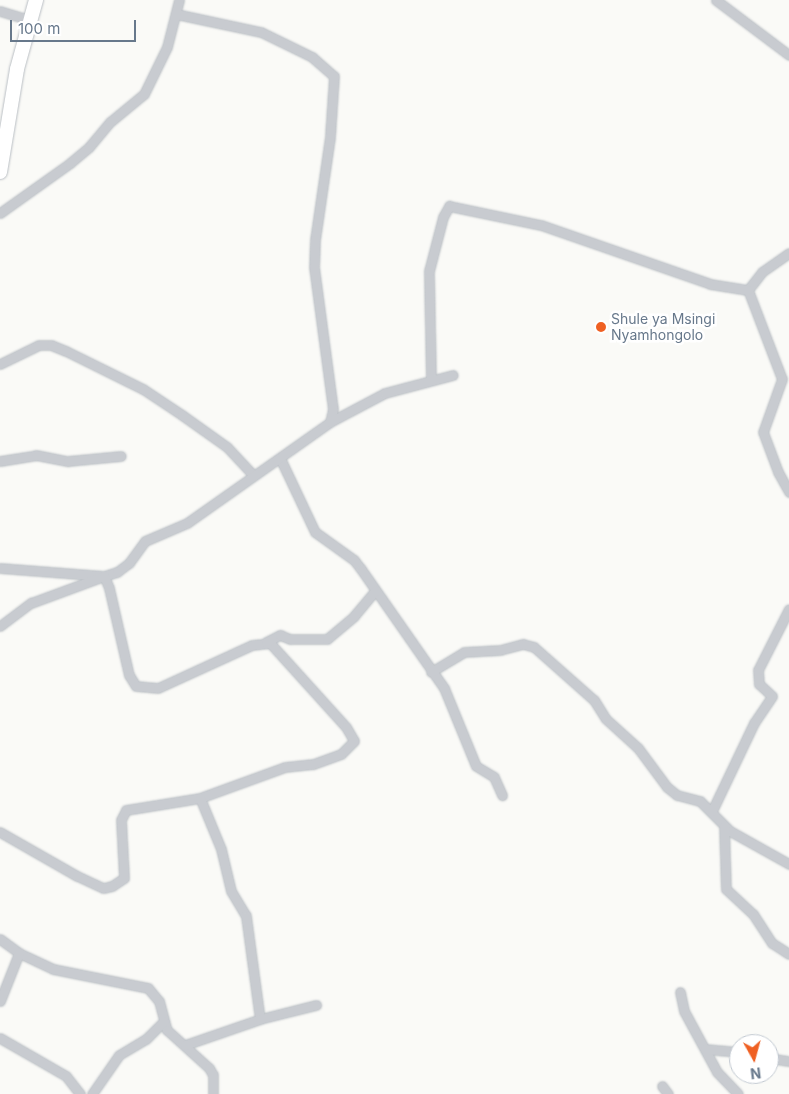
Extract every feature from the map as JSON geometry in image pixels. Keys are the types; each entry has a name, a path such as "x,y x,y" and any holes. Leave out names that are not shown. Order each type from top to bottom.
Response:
{"main road":[{"path":"0,172 17,69 36,0"}],"street":[{"path":"0,213 28,196 76,158 110,122 144,94 167,47 179,0"},
{"path":"716,0 789,55"},
{"path":"0,11 29,20"},
{"path":"176,14 262,32 300,49 334,76 330,137 316,232 314,267 333,409 330,422"},
{"path":"431,380 429,271 443,217 450,206 541,225 710,284 748,290"},
{"path":"748,290 762,272 789,253"},
{"path":"748,290 782,379 782,387 763,432 778,472 789,492"},
{"path":"0,364 39,345 51,345 66,350 143,389 182,415 227,448 253,475"},
{"path":"0,626 37,600 123,569 145,541 187,523 330,422 384,393 453,375"},
{"path":"0,460 36,455 68,461 121,456"},
{"path":"280,458 315,532 354,560 452,705 476,766 494,777 502,796"},
{"path":"0,568 104,576"},
{"path":"104,576 109,588 129,676 136,686 147,688 166,685 252,645 266,642 280,634 290,639 327,639 349,621 375,591"},
{"path":"712,811 754,723 772,696 759,684 758,670 789,609"},
{"path":"0,832 77,876 103,888 112,886 124,878 121,820 126,810 200,798 285,767 313,764 341,754 354,741 346,727 274,645 266,642"},
{"path":"431,672 464,652 500,650 529,644 594,700 606,719 638,748 668,787 677,795 700,801 712,811 724,826 789,864"},
{"path":"200,798 221,850 231,891 246,916 260,1019"},
{"path":"724,826 726,889 753,914 772,944 789,954"},
{"path":"0,939 18,953 53,969 148,988 156,994 164,1021 173,1037 185,1045 209,1068 213,1075 213,1094"},
{"path":"0,1001 18,953"},
{"path":"680,992 684,1011 717,1072 738,1094"},
{"path":"185,1045 260,1019 316,1005"},
{"path":"92,1094 115,1059 146,1038 164,1021"},
{"path":"0,1038 66,1076 80,1094"},
{"path":"705,1049 729,1051"},
{"path":"662,1086 668,1094"}],"place":[{"name":"Shule ya Msingi Nyamhongolo","path":"601,327"}]}
